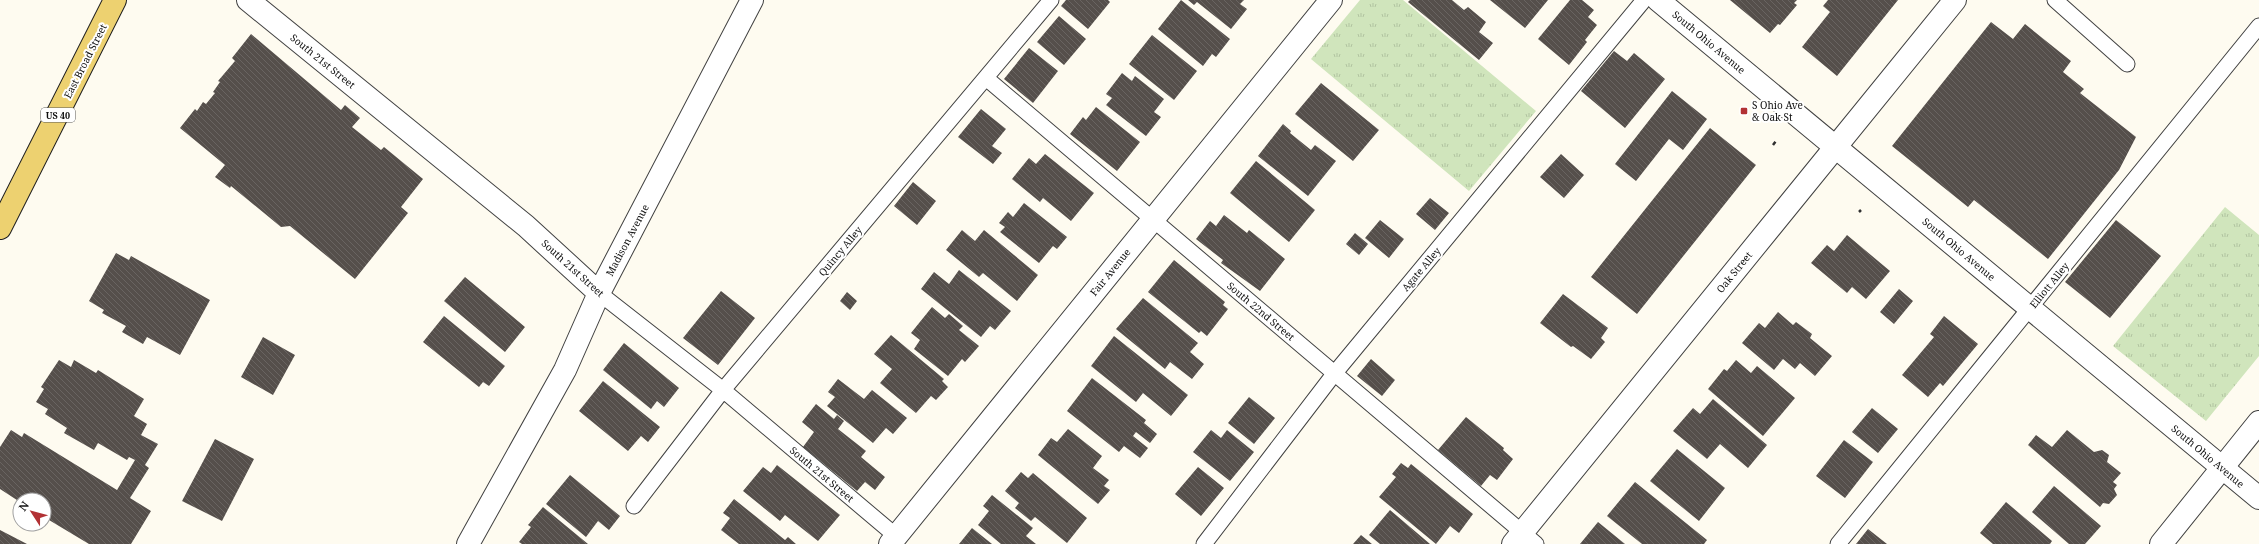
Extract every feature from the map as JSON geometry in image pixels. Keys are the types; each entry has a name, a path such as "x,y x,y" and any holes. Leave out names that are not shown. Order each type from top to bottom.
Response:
{"main road":[{"name":"East Broad Street","path":"1,222 114,1"}],"street":[{"name":"South 21st Street","path":"248,0 526,226 600,293"},
{"name":"Madison Avenue","path":"468,544 565,370 600,293 752,0"},
{"name":"Fair Avenue","path":"893,540 1331,0"},
{"name":"South Ohio Avenue","path":"1658,0 2259,498"},
{"name":"Oak Street","path":"1524,540 1836,147 1955,0"},
{"path":"2161,544 2259,422"}],"lane":[{"name":"Quincy Alley","path":"634,506 723,390 1051,0"},
{"name":"Agate Alley","path":"1204,544 1334,374 1644,0"},
{"path":"2055,0 2127,64"},
{"name":"Elliott Alley","path":"1838,544 2259,26"},
{"name":"South 22nd Street","path":"986,78 1334,374 1524,540"},
{"name":"South 21st Street","path":"600,293 723,390 893,540"}],"path":[{"path":"1773,145 1776,142"}],"green space":[{"path":"1360,0 1403,0 1536,111 1469,191 1311,59"},
{"path":"2225,207 2259,235 2259,356 2206,421 2113,346"}],"building":[{"path":"1066,0 1108,0 1110,2 1088,29 1061,6"},
{"path":"1181,0 1230,39 1216,57 1212,54 1203,66 1158,29"},
{"path":"1188,0 1244,0 1240,4 1247,9 1231,29 1197,2 1194,5"},
{"path":"1410,0 1452,0 1464,10 1468,7 1486,22 1479,32 1493,43 1479,60 1408,2"},
{"path":"1490,0 1548,0 1525,28"},
{"path":"1570,0 1582,0 1594,10 1588,17 1597,25 1585,40 1587,42 1569,65 1538,39"},
{"path":"1730,0 1797,0 1794,3 1797,5 1780,25 1778,24 1770,33"},
{"path":"1828,0 1898,0 1837,76 1802,47 1830,12 1823,6"},
{"path":"1059,16 1086,39 1064,65 1037,42"},
{"path":"1991,22 2013,39 2025,24 2071,61 2063,72 2084,89 2080,93 2136,137 2119,170 2048,259 1974,200 1968,207 1892,146"},
{"path":"251,34 341,110 345,105 360,118 352,127 381,150 384,147 423,179 401,207 408,213 355,279 290,226 281,227 231,186 230,188 215,177 225,165 180,128 195,109 197,111 203,102 206,104 215,93 213,92 220,82 218,81 235,61 232,58"},
{"path":"1152,35 1197,71 1174,100 1129,64"},
{"path":"1029,48 1058,71 1033,103 1004,79"},
{"path":"1614,51 1627,61 1634,53 1665,79 1625,128 1581,91"},
{"path":"1122,73 1132,81 1135,76 1164,99 1154,112 1161,117 1146,136 1106,105 1112,98 1106,94"},
{"path":"1321,83 1379,130 1353,161 1295,114"},
{"path":"1672,91 1707,119 1683,150 1669,139 1636,181 1615,164"},
{"path":"1096,107 1140,142 1117,171 1070,134 1083,117 1086,120"},
{"path":"981,109 1006,129 992,146 1002,153 993,164 958,137"},
{"path":"1283,124 1291,131 1290,133 1311,150 1315,145 1336,161 1308,196 1258,156"},
{"path":"1710,128 1756,165 1637,314 1591,277"},
{"path":"1045,154 1094,193 1071,221 1043,198 1040,202 1012,179 1029,158 1036,164"},
{"path":"1561,154 1584,175 1564,198 1540,177"},
{"path":"1256,161 1315,210 1289,242 1230,193"},
{"path":"913,182 936,201 917,225 894,206"},
{"path":"1430,198 1449,213 1435,230 1416,214"},
{"path":"1024,203 1067,237 1057,249 1053,246 1039,263 1000,232 1005,227 999,223 1008,212 1013,217"},
{"path":"1224,215 1247,233 1249,230 1285,259 1260,291 1221,263 1223,260 1196,239 1210,221 1216,226"},
{"path":"1380,220 1404,239 1389,258 1365,238"},
{"path":"2116,220 2161,256 2110,318 2065,282"},
{"path":"962,230 975,241 984,230 1038,275 1017,301 983,273 979,277 946,250"},
{"path":"1355,233 1368,244 1359,255 1346,244"},
{"path":"1847,235 1890,271 1866,299 1852,287 1847,293 1811,263 1827,245 1834,251"},
{"path":"116,253 129,260 131,256 210,300 180,355 147,337 143,344 122,332 126,326 102,313 104,310 89,301"},
{"path":"1174,260 1225,302 1223,305 1228,309 1207,336 1201,331 1199,333 1148,292"},
{"path":"959,270 1011,311 995,330 990,326 981,337 921,289 934,272 949,284"},
{"path":"465,277 525,327 505,352 444,301"},
{"path":"1899,289 1913,301 1894,324 1880,312"},
{"path":"721,291 755,318 718,365 683,338"},
{"path":"847,292 857,301 850,310 840,301"},
{"path":"1563,294 1608,328 1601,338 1605,342 1591,359 1573,346 1571,347 1540,323"},
{"path":"1143,298 1198,343 1190,352 1204,364 1192,379 1170,362 1165,369 1116,329"},
{"path":"932,307 945,318 949,314 963,326 959,330 979,346 965,362 962,359 948,376 914,349 920,340 911,333"},
{"path":"1778,312 1793,325 1796,322 1812,334 1810,338 1832,356 1815,376 1800,363 1795,369 1783,359 1774,370 1742,343 1759,323 1765,328"},
{"path":"444,316 505,366 489,386 483,382 479,387 423,342"},
{"path":"1944,316 1978,344 1943,386 1940,383 1928,397 1902,375 1934,337 1930,334"},
{"path":"891,335 944,379 942,381 948,387 936,400 931,396 916,413 880,383 892,369 874,354"},
{"path":"1114,336 1188,395 1171,416 1143,393 1136,402 1091,366"},
{"path":"263,337 295,355 273,395 241,377"},
{"path":"624,343 679,388 664,407 657,401 651,409 603,370"},
{"path":"1371,359 1395,380 1382,396 1357,376"},
{"path":"59,360 71,367 74,360 96,373 98,370 144,399 134,416 147,424 141,435 158,444 145,465 149,468 130,498 151,511 131,544 89,544 52,522 52,492 12,492 12,497 0,489 0,447 11,430 22,437 24,433 117,490 135,460 129,457 127,460 98,443 94,450 64,433 67,428 45,414 48,409 36,402 44,389 41,387"},
{"path":"1736,360 1751,373 1757,366 1795,398 1763,436 1708,389 1724,369 1727,371"},
{"path":"1092,378 1146,420 1144,423 1157,434 1150,443 1136,432 1133,436 1148,448 1140,458 1124,446 1119,452 1067,411"},
{"path":"838,379 864,399 872,390 907,418 893,434 886,428 873,443 827,406 835,397 828,392"},
{"path":"603,381 660,427 648,442 641,436 628,451 579,411"},
{"path":"1249,397 1275,418 1254,444 1228,423"},
{"path":"1713,399 1767,445 1748,468 1720,444 1707,459 1673,431 1693,408 1700,414"},
{"path":"816,404 834,419 837,415 844,421 838,429 866,451 861,457 885,477 875,490 865,482 857,491 803,447 814,432 802,422"},
{"path":"1872,408 1898,429 1878,453 1852,432"},
{"path":"1466,417 1504,448 1503,450 1513,459 1497,480 1490,475 1481,486 1438,450"},
{"path":"1068,429 1102,456 1093,468 1109,480 1104,486 1110,490 1098,504 1038,455 1051,438 1057,442"},
{"path":"1211,430 1221,438 1227,430 1254,452 1230,481 1193,452"},
{"path":"2067,430 2094,452 2102,450 2109,455 2107,462 2121,473 2113,482 2117,485 2114,489 2117,495 2109,504 2103,503 2100,507 2028,445 2036,435 2052,447"},
{"path":"215,439 254,459 222,521 182,501"},
{"path":"1844,440 1873,462 1845,498 1816,476"},
{"path":"1677,449 1725,488 1699,521 1650,481"},
{"path":"1401,463 1408,468 1411,464 1473,514 1459,533 1450,526 1436,544 1379,497 1396,477 1392,474"},
{"path":"777,465 840,515 818,541 785,515 780,521 743,491 763,467 771,473"},
{"path":"1198,467 1224,488 1201,516 1175,494"},
{"path":"1021,472 1028,478 1033,473 1087,518 1067,543 1035,517 1031,521 1015,508 1019,503 1005,491"},
{"path":"570,475 620,516 609,530 598,521 586,537 546,504"},
{"path":"1635,482 1707,540 1704,544 1642,544 1607,516"},
{"path":"2054,486 2101,526 2085,544 2069,544 2032,512"},
{"path":"992,495 1033,528 1026,536 1036,544 1001,544 978,525 989,511 983,506"},
{"path":"734,499 785,540 788,537 796,544 739,544 721,530 730,518 723,513"},
{"path":"2006,502 2052,541 2050,544 1993,544 1980,533"},
{"path":"543,507 588,544 522,544 519,542 531,527 528,525"},
{"path":"1390,510 1430,544 1380,544 1369,535"},
{"path":"1598,522 1625,544 1580,544"},
{"path":"972,528 992,544 959,544"},
{"path":"1868,529 1887,544 1856,544"},
{"path":"0,530 27,544 0,544"},
{"path":"1361,535 1372,544 1353,544"}],"place":[{"name":"S Ohio Ave & Oak St","path":"1744,111"}]}
